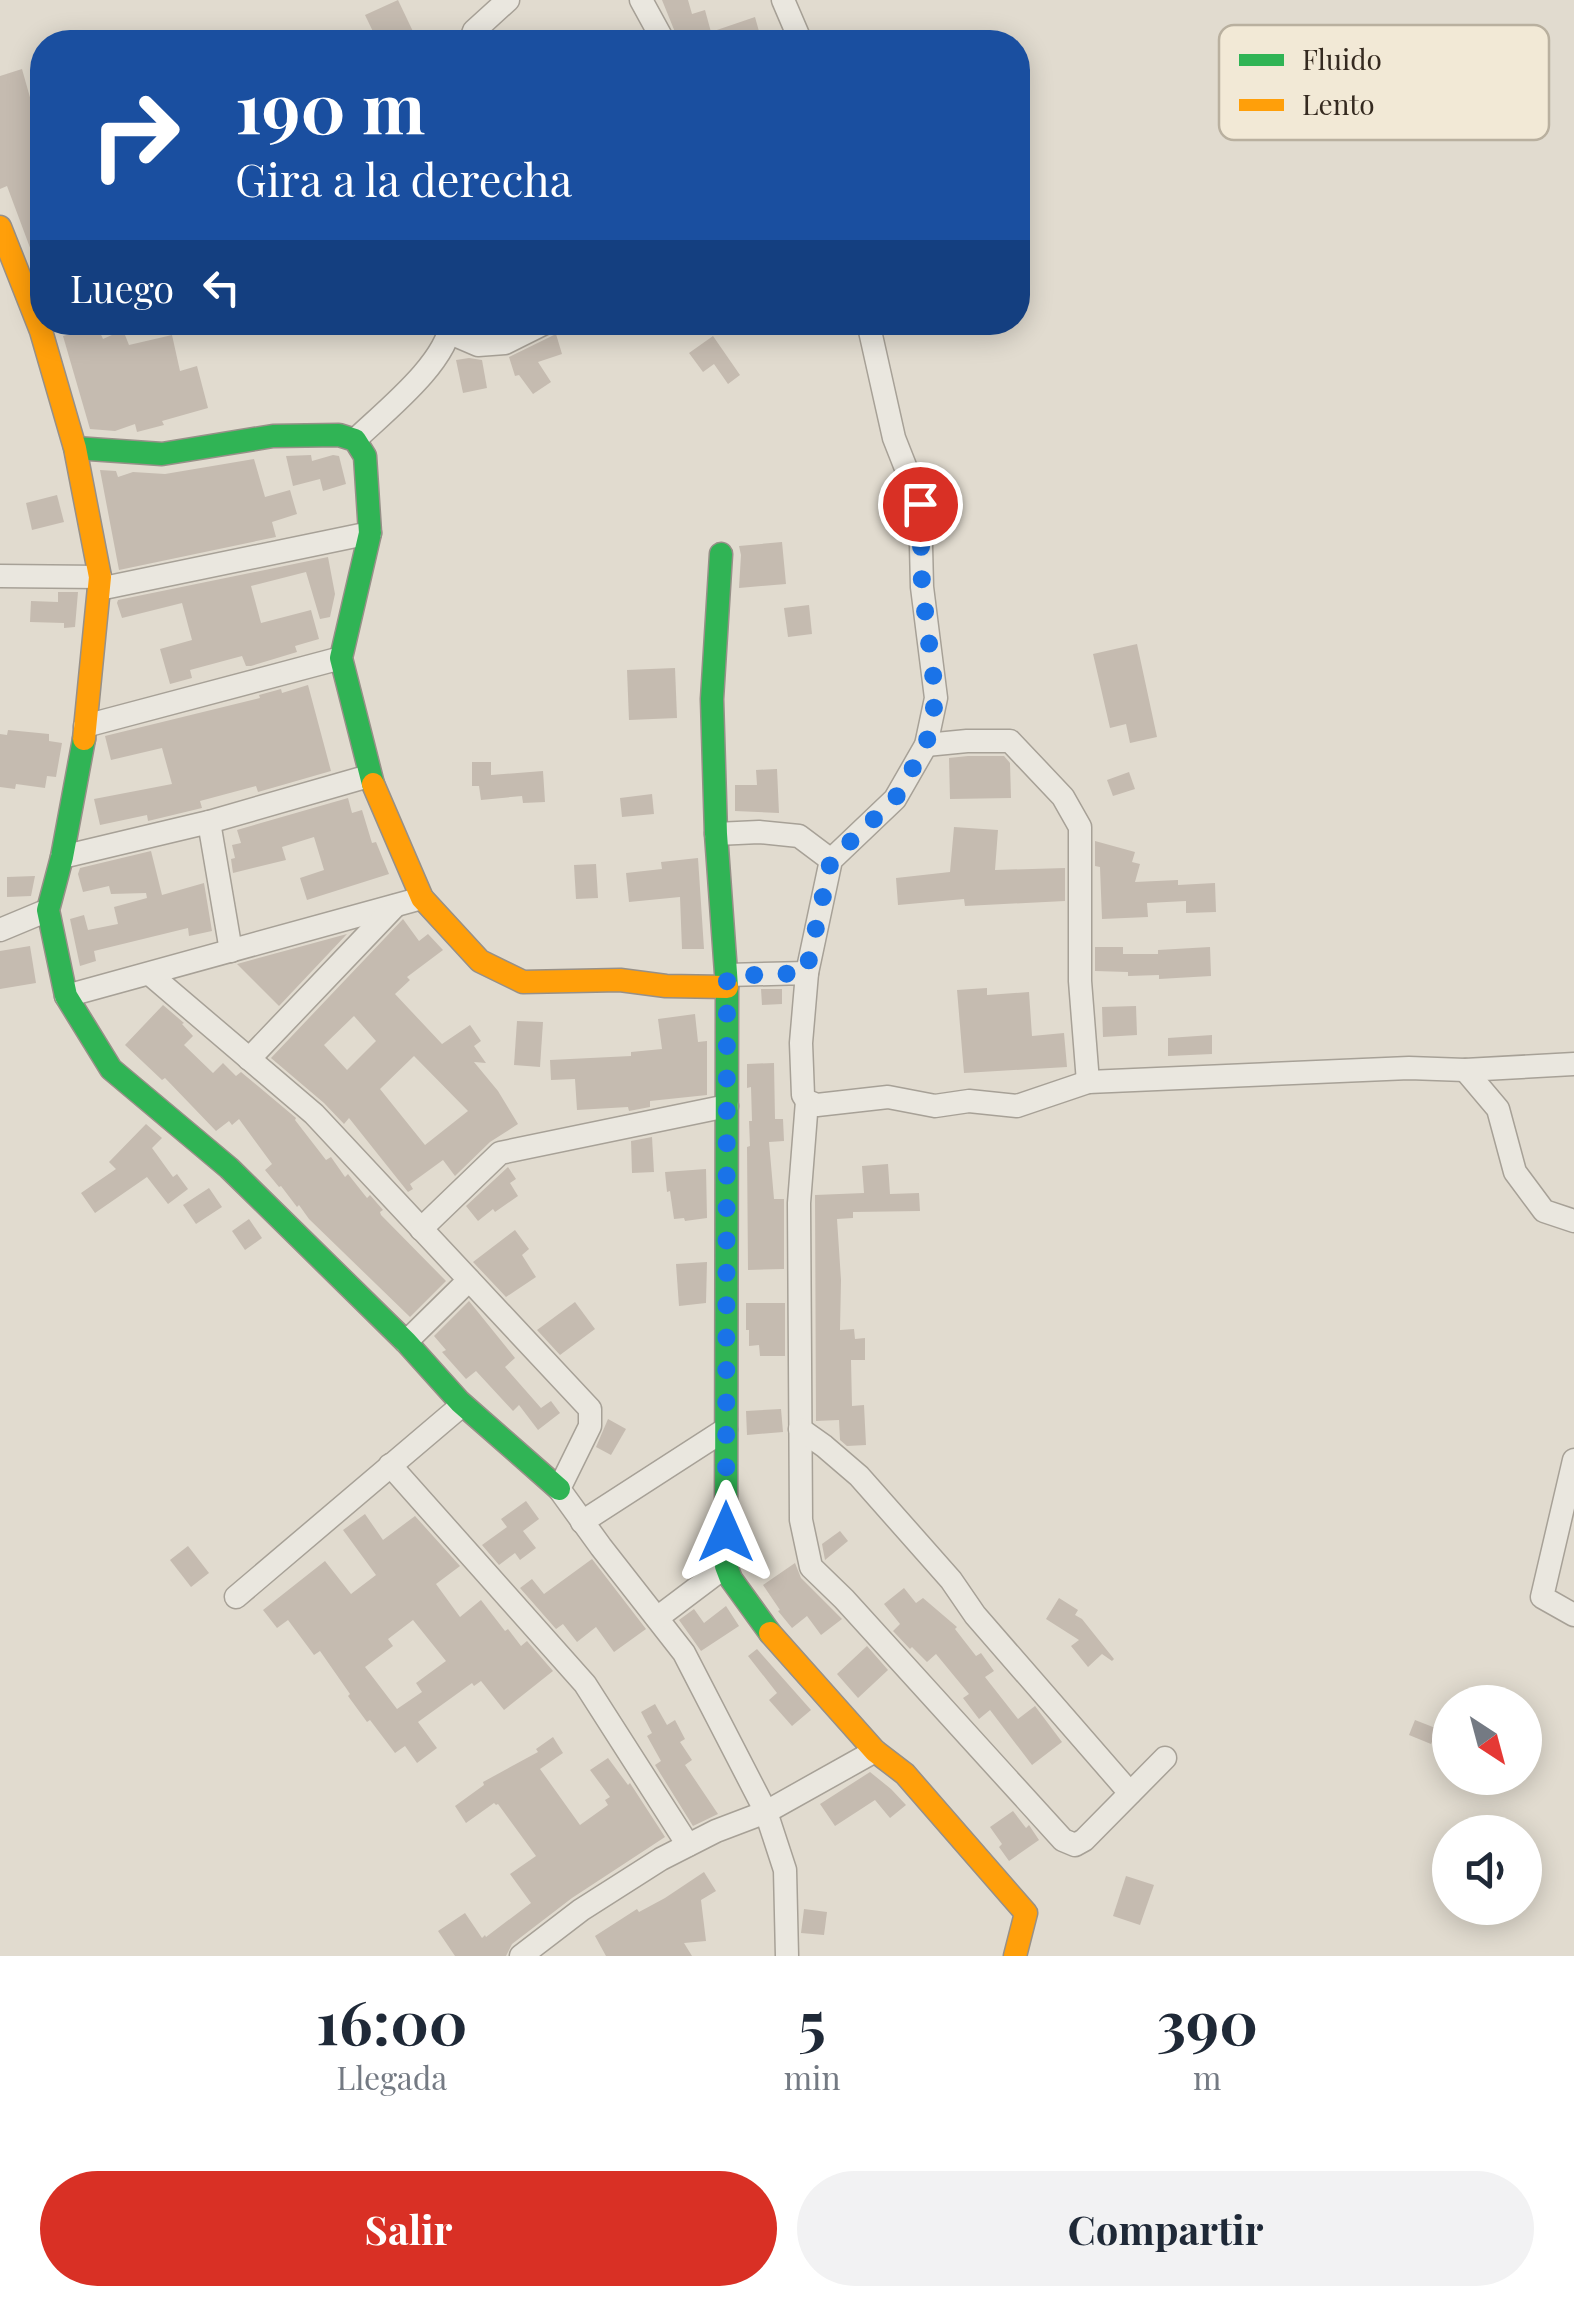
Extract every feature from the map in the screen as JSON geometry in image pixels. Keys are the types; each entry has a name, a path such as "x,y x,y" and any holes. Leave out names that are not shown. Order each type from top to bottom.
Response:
{"street":[{"path":"474,30 508,0"},
{"path":"641,0 657,30"},
{"path":"783,0 796,30"},
{"path":"0,226 30,284"},
{"path":"54,335 100,583 85,726 62,857 48,910 66,996 111,1069 229,1168 406,1342 461,1406 559,1489 684,1654 766,1812 785,1870 787,1956"},
{"path":"355,440 434,363 447,335"},
{"path":"462,335 478,345 505,343 521,335"},
{"path":"871,335 894,438 920,504 922,587 936,698 926,745 895,799 831,860 806,973 801,1043 803,1095 807,1102 799,1203 800,1520 811,1567 1062,1840 1075,1845 1084,1840 1164,1758"},
{"path":"75,448 162,454 272,436 339,436 355,440 365,456 370,533 342,658 369,776 422,898 480,961 523,982 620,980 666,986 806,973"},
{"path":"0,576 100,583 370,533"},
{"path":"721,554 712,699 716,834 727,981 726,1566 730,1579 763,1625 876,1751 904,1774 1026,1913 1015,1956"},
{"path":"85,726 342,658"},
{"path":"926,745 1010,741 1064,797 1080,827 1080,981 1088,1082"},
{"path":"62,857 209,822 369,776"},
{"path":"209,822 231,951"},
{"path":"716,834 759,832 799,836 831,860"},
{"path":"66,996 422,898"},
{"path":"249,1059 398,904"},
{"path":"0,930 48,910"},
{"path":"151,974 314,1114 590,1410 590,1426 559,1489"},
{"path":"807,1102 817,1105 888,1097 935,1106 969,1101 1017,1106 1088,1082 1574,1064"},
{"path":"1465,1070 1498,1109 1515,1172 1544,1211 1574,1221"},
{"path":"421,1229 500,1154 727,1106"},
{"path":"406,1342 469,1280"},
{"path":"236,1597 461,1406"},
{"path":"582,1522 726,1429"},
{"path":"800,1429 859,1476 1130,1793"},
{"path":"1574,1460 1542,1597 1574,1615"},
{"path":"390,1466 585,1684 688,1845"},
{"path":"656,1618 726,1566"},
{"path":"521,1956 581,1910 661,1859 716,1831 766,1812 876,1751"}],"building":[{"path":"398,0 412,30 372,30 365,15"},
{"path":"662,0 688,0 692,14 705,10 710,30 674,30"},
{"path":"755,17 759,30 717,30"},
{"path":"22,69 30,97 30,248 7,186 0,189 0,76"},
{"path":"101,335 103,339 125,335 129,345 172,335 180,371 197,366 208,408 137,432 135,424 115,431 90,429 63,336"},
{"path":"554,335 562,354 538,362 551,382 533,394 519,375 515,376 509,357"},
{"path":"713,336 740,375 728,384 714,364 703,372 689,353"},
{"path":"456,360 482,360 487,388 463,393"},
{"path":"311,455 312,461 339,456 346,484 323,491 320,479 293,486 286,456"},
{"path":"254,459 265,497 290,490 297,514 272,522 276,537 119,570 100,470 116,471 118,477 133,472 165,474"},
{"path":"57,495 64,522 32,530 26,503"},
{"path":"782,542 786,584 739,588 739,546"},
{"path":"328,557 335,594 330,617 320,619 306,572 251,586 261,623 311,610 319,639 295,646 297,652 251,666 246,666 242,656 190,670 192,678 170,684 160,649 192,640 182,603 122,618 117,603 118,600"},
{"path":"58,592 78,592 75,627 30,622 31,601 58,602"},
{"path":"809,605 812,634 788,637 784,608"},
{"path":"1137,644 1157,737 1130,743 1126,724 1110,728 1093,654"},
{"path":"675,668 677,718 629,720 627,670"},
{"path":"308,685 331,771 258,792 256,786 200,801 202,808 148,821 147,815 100,825 94,799 172,784 162,748 111,760 105,736"},
{"path":"8,730 49,734 49,741 62,743 56,777 47,776 45,788 16,784 15,789 0,787 0,734 7,735"},
{"path":"1004,756 1010,763 1011,798 950,799 949,758"},
{"path":"472,762 491,762 491,775 543,771 545,802 523,803 522,796 481,800 479,786 472,786"},
{"path":"777,769 779,813 735,811 735,785 757,785 756,770"},
{"path":"1129,772 1135,789 1113,796 1107,780"},
{"path":"652,794 654,814 622,817 620,798"},
{"path":"348,798 352,813 362,810 372,843 376,842 389,874 307,900 300,878 324,870 314,837 282,847 286,860 233,873 232,845 241,843 237,830"},
{"path":"954,827 998,830 995,870 1065,868 1065,901 965,906 964,899 898,905 896,878 950,872"},
{"path":"1095,841 1135,852 1132,862 1140,864 1135,882 1215,883 1216,912 1186,913 1186,901 1147,903 1148,917 1102,919"},
{"path":"151,851 162,895 204,883 212,931 189,936 188,928 94,951 96,961 80,966 70,919 84,915 88,930 118,924 114,907 147,898 146,893 111,894 109,886 83,892 80,868"},
{"path":"698,858 704,949 682,949 680,897 629,902 626,873 662,869 661,862"},
{"path":"596,864 598,898 576,899 574,865"},
{"path":"35,876 31,896 7,897 7,877"},
{"path":"403,919 419,941 428,934 443,950 407,977 410,980 395,994 442,1044 470,1025 481,1041 474,1046 486,1063 474,1062 518,1124 490,1142 455,1176 443,1160 410,1184 413,1189 408,1192 349,1118 344,1124 271,1058","holes":["354,1016 376,1041 347,1070 324,1045","414,1056 468,1111 425,1145 380,1089"]},
{"path":"347,934 279,1006 237,964"},
{"path":"30,946 36,983 0,989 0,951"},
{"path":"1095,947 1123,947 1123,954 1158,954 1158,950 1210,947 1211,976 1159,979 1159,975 1095,971"},
{"path":"987,988 987,995 1029,992 1032,1036 1064,1033 1067,1067 964,1073 957,990"},
{"path":"761,989 782,989 782,1004 762,1005"},
{"path":"163,1005 193,1036 184,1045 213,1073 223,1063 236,1076 241,1072 296,1118 326,1160 331,1157 345,1177 348,1174 367,1198 370,1195 383,1210 381,1215 446,1281 410,1317 279,1187 265,1170 272,1164 239,1119 216,1131 165,1078 162,1080 125,1045"},
{"path":"1136,1006 1137,1035 1103,1037 1102,1007"},
{"path":"695,1014 698,1042 707,1041 707,1095 650,1101 650,1107 629,1111 628,1107 577,1110 575,1079 551,1080 550,1060 631,1056 631,1052 662,1049 658,1019"},
{"path":"517,1021 543,1022 540,1067 514,1065"},
{"path":"1212,1035 1212,1054 1168,1056 1168,1038"},
{"path":"774,1063 775,1119 783,1119 784,1141 769,1142 774,1199 784,1199 784,1269 748,1270 747,1147 752,1121 747,1064"},
{"path":"146,1124 162,1138 152,1148 173,1177 177,1174 188,1189 168,1204 147,1177 95,1213 81,1193 116,1169 109,1162"},
{"path":"652,1137 654,1172 632,1173 631,1141"},
{"path":"888,1164 890,1194 919,1193 920,1211 853,1212 853,1218 837,1219 840,1330 854,1329 855,1339 865,1338 865,1360 851,1360 852,1406 864,1405 866,1445 847,1446 840,1440 839,1420 816,1421 815,1195 864,1193 862,1166"},
{"path":"508,1167 516,1179 510,1183 518,1196 478,1221 466,1206"},
{"path":"706,1169 707,1218 674,1219 665,1172"},
{"path":"209,1188 222,1207 196,1224 183,1205"},
{"path":"249,1219 262,1238 245,1250 232,1231"},
{"path":"515,1230 529,1249 522,1255 536,1277 506,1297 473,1262"},
{"path":"707,1262 706,1303 679,1306 676,1264"},
{"path":"469,1301 515,1358 505,1367 541,1408 551,1401 560,1413 538,1430 519,1405 513,1411 476,1371 466,1379 442,1352 446,1350 434,1336"},
{"path":"575,1302 595,1329 560,1355 537,1330"},
{"path":"746,1303 785,1303 785,1356 760,1356 759,1345 749,1346"},
{"path":"781,1409 783,1432 747,1435 746,1411"},
{"path":"608,1419 626,1429 611,1455 596,1447"},
{"path":"526,1501 539,1519 523,1531 536,1548 520,1560 515,1553 499,1565 482,1545 507,1527 501,1519"},
{"path":"365,1514 383,1540 415,1516 460,1566 436,1584 460,1617 481,1600 505,1631 508,1629 521,1646 527,1641 553,1671 504,1710 481,1681 474,1686 472,1683 418,1722 437,1748 417,1763 405,1746 395,1753 370,1720 367,1722 320,1651 314,1655 288,1620 277,1628 263,1610 325,1561 351,1594 376,1575 343,1530","holes":["413,1620 446,1661 416,1683 422,1692 397,1709 365,1667 393,1646 388,1639"]},
{"path":"840,1531 848,1541 825,1560 822,1544"},
{"path":"188,1546 209,1573 191,1587 170,1560"},
{"path":"592,1559 646,1629 614,1652 596,1627 577,1642 563,1624 556,1629 520,1588 532,1579 544,1594"},
{"path":"795,1563 801,1578 842,1619 821,1635 807,1616 792,1628 763,1585"},
{"path":"904,1588 916,1603 923,1598 957,1627 976,1656 981,1653 994,1671 985,1677 1018,1719 1035,1706 1062,1742 1032,1765 990,1710 979,1719 963,1698 969,1694 936,1654 927,1662 893,1631 900,1624 884,1604"},
{"path":"1059,1598 1078,1610 1075,1615 1112,1661 1102,1654 1088,1667 1071,1646 1079,1640 1046,1619"},
{"path":"726,1606 739,1626 701,1651 679,1620 694,1609 704,1623"},
{"path":"867,1646 888,1670 858,1698 837,1674"},
{"path":"757,1649 811,1710 792,1726 769,1700 777,1693 748,1656"},
{"path":"655,1704 667,1725 675,1720 685,1739 680,1742 692,1760 685,1765 718,1814 693,1826 655,1765 661,1761 647,1736 652,1733 641,1712"},
{"path":"1415,1720 1432,1727 1431,1744 1409,1735"},
{"path":"553,1737 563,1753 540,1769 580,1825 608,1805 605,1800 610,1797 590,1770 608,1758 630,1783 665,1837 572,1898 512,1944 506,1956 455,1956 438,1931 465,1913 482,1938 486,1937 531,1903 510,1874 536,1856 498,1804 466,1823 455,1806 483,1782 538,1752 536,1749"},
{"path":"870,1772 906,1805 890,1818 875,1800 835,1826 820,1804"},
{"path":"1013,1811 1039,1840 1009,1861 990,1827"},
{"path":"704,1872 716,1891 701,1900 706,1941 684,1943 692,1956 606,1956 595,1936"},
{"path":"1126,1876 1154,1885 1140,1925 1113,1916"},
{"path":"804,1909 827,1912 824,1935 801,1933"}],"traffic: fast":[{"path":"75,448 162,454 273,436 339,435 355,440 365,456 370,533 341,658 373,784"},
{"path":"721,554 712,699 716,834 727,987 726,1566 770,1633"},
{"path":"84,739 48,910 66,996 111,1069 229,1168 406,1342 460,1402 559,1489"}],"traffic: slow":[{"path":"0,227 30,303"},
{"path":"42,335 75,448 100,577 84,739"},
{"path":"373,784 422,898 480,961 523,982 620,980 727,987"},
{"path":"770,1633 875,1751 905,1774 1026,1913 1015,1956"}],"route":[{"path":"726,1532 727,976 806,973 831,860 895,799 926,745 936,698 922,587 920,504"}]}
